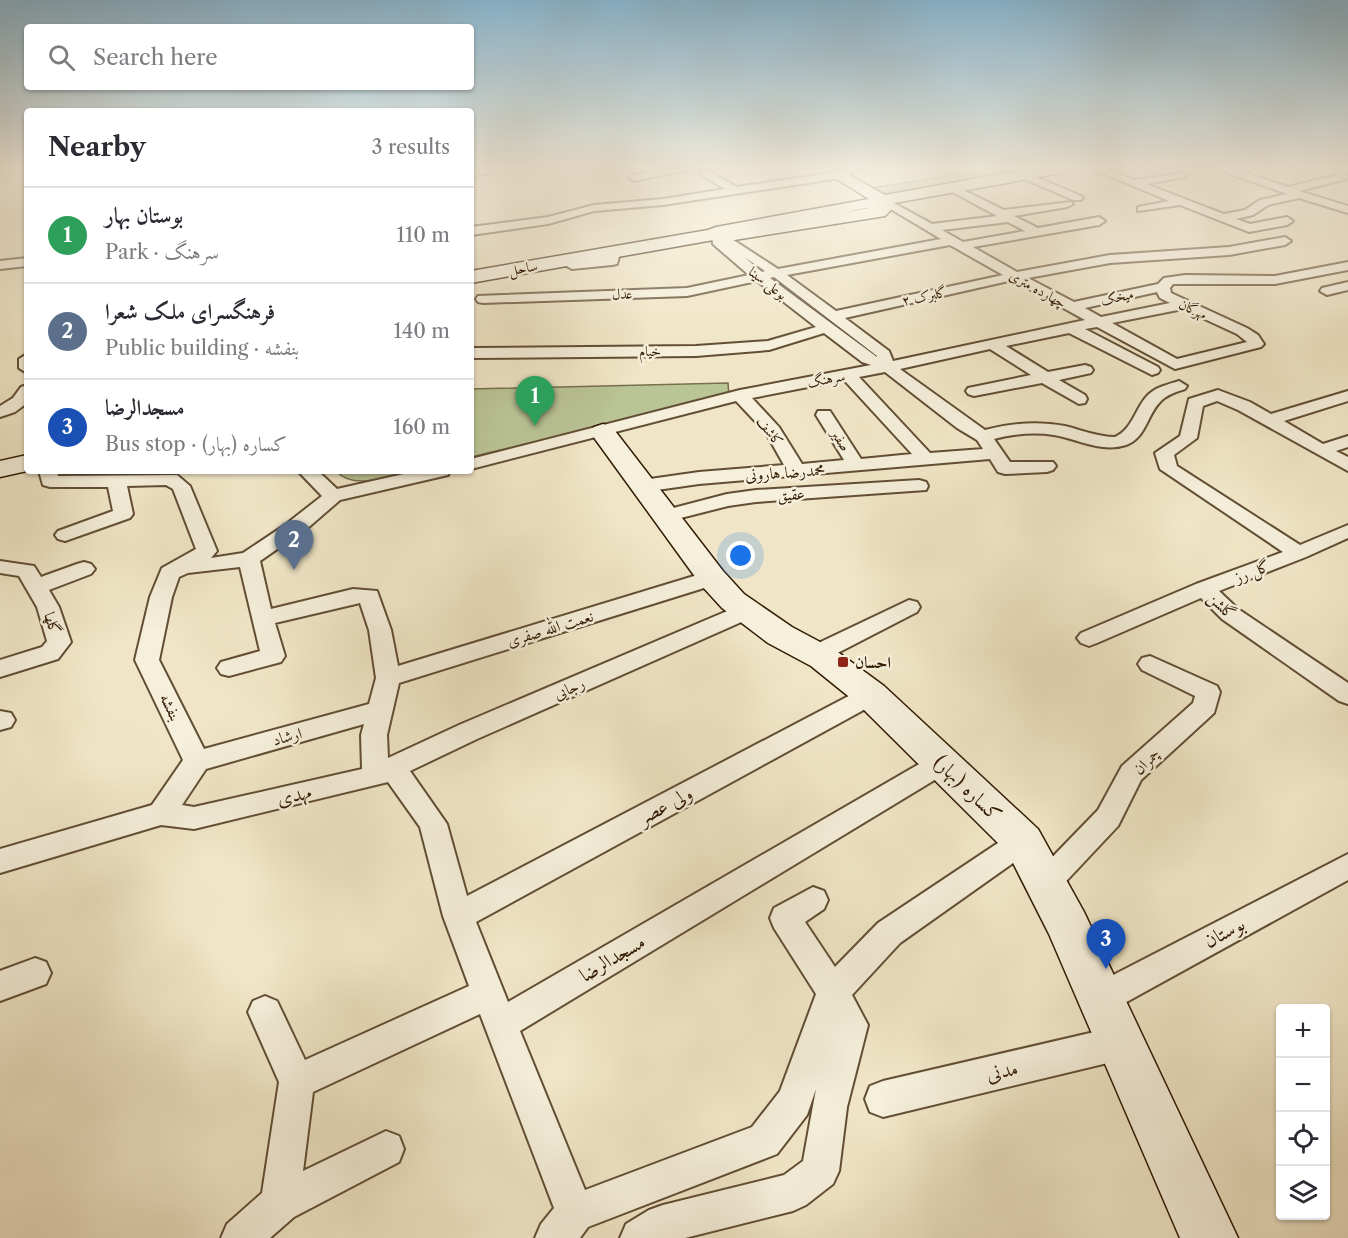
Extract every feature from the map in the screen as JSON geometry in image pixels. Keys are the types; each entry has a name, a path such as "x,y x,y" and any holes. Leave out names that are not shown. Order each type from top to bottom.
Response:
{"street":[{"name":"ساحل","path":"474,276 718,234 731,235 787,226"},
{"name":"چهارده متری","path":"926,226 1175,364"},
{"path":"930,228 944,226"},
{"path":"1024,226 1036,232"},
{"name":"عدل","path":"483,299 687,292 776,273 1072,226"},
{"path":"1243,226 1249,228 1261,226"},
{"name":"بوعلی سینا","path":"830,322 761,278 717,241 718,234 776,273 830,322 867,358 887,366 963,424 983,436 1000,460"},
{"name":"گلبرک ۲","path":"830,322 1015,276 1110,259 1220,252 1285,241"},
{"path":"1220,252 1284,279"},
{"path":"0,266 24,262"},
{"name":"مهرگان","path":"1175,364 1256,344 1253,338 1242,331 1165,296 1163,287 1169,281 1284,279 1348,266"},
{"path":"1327,291 1348,286"},
{"name":"میخک","path":"1072,307 1163,287"},
{"name":"سرهنگ","path":"474,463 603,432 740,394 848,375 1184,304"},
{"name":"خیام","path":"474,353 696,351 769,345 830,322"},
{"path":"1071,328 1152,370"},
{"path":"992,344 1079,399"},
{"path":"974,391 1085,370"},
{"path":"848,375 927,460"},
{"path":"983,436 1013,428 1037,427 1116,442 1128,437 1154,398 1179,386"},
{"path":"0,411 18,403 24,394"},
{"name":"کاشف","path":"740,394 772,431 797,471"},
{"path":"1299,553 1169,469 1164,453 1188,438 1195,403 1218,395 1244,406 1348,465"},
{"path":"1270,420 1348,396"},
{"name":"صفیر","path":"824,415 857,465"},
{"name":"کساره (بهار)","path":"603,432 712,578 733,601 780,635 816,654 871,695 1023,841 1068,926 1209,1238"},
{"path":"1322,450 1348,441"},
{"name":"محمدرضا هارونی","path":"654,501 699,478 927,460 1000,460 1047,466"},
{"path":"0,469 24,464"},
{"name":"بنفشه","path":"49,474 50,481 117,482 170,479 182,486 207,551 182,568 170,573 160,597 147,660 196,761"},
{"path":"310,474 333,496"},
{"path":"182,568 249,559 315,514 333,496 428,474"},
{"path":"65,535 123,514 117,482"},
{"name":"عقیق","path":"654,501 727,500 756,496 919,486"},
{"name":"گل رز","path":"1089,638 1348,531"},
{"path":"229,668 273,656 249,559"},
{"name":"گلها","path":"0,567 27,571 48,607 59,642 50,653 1,666"},
{"path":"36,587 84,569"},
{"name":"نعمت الله صفری","path":"388,678 712,578"},
{"name":"گلشن","path":"1204,589 1243,607 1348,677"},
{"name":"گلشن","path":"1204,589 1230,614 1348,694"},
{"path":"262,619 353,596 369,596 380,630 388,678 378,711 374,735 384,772 433,824 458,916 500,1025 565,1225 764,1141 794,1102 833,992 889,933 1023,841"},
{"path":"816,654 909,607"},
{"name":"رجایی","path":"384,772 468,732 747,611"},
{"name":"چمران","path":"1046,884 1108,818 1131,773 1205,707 1209,692 1150,663"},
{"name":"ولی عصر","path":"458,916 871,695"},
{"name":"ارشاد","path":"196,761 378,711"},
{"path":"0,861 161,814 196,761"},
{"name":"مسجدالرضا","path":"500,1025 942,764"},
{"name":"مهدی","path":"161,814 194,818 384,772"},
{"name":"بوستان","path":"1100,999 1348,866"},
{"path":"640,1238 663,1224 793,1192 820,1171 830,1107 851,1025 833,992 785,918 813,900"},
{"path":"0,986 35,973"},
{"path":"297,1081 488,994"},
{"path":"265,1012 297,1081 280,1203"},
{"name":"مدنی","path":"883,1099 1120,1043"},
{"path":"241,1238 280,1203 386,1149"}],"green space":[{"path":"728,383 729,396 474,456 474,389"},
{"path":"340,474 399,474 362,481 343,477"}],"place":[{"name":"بوستان بهار","path":"535,426"},
{"name":"فرهنگسرای ملک شعرا","path":"294,570"},
{"name":"احسان","path":"843,662"},
{"name":"مسجدالرضا","path":"1106,969"}]}
